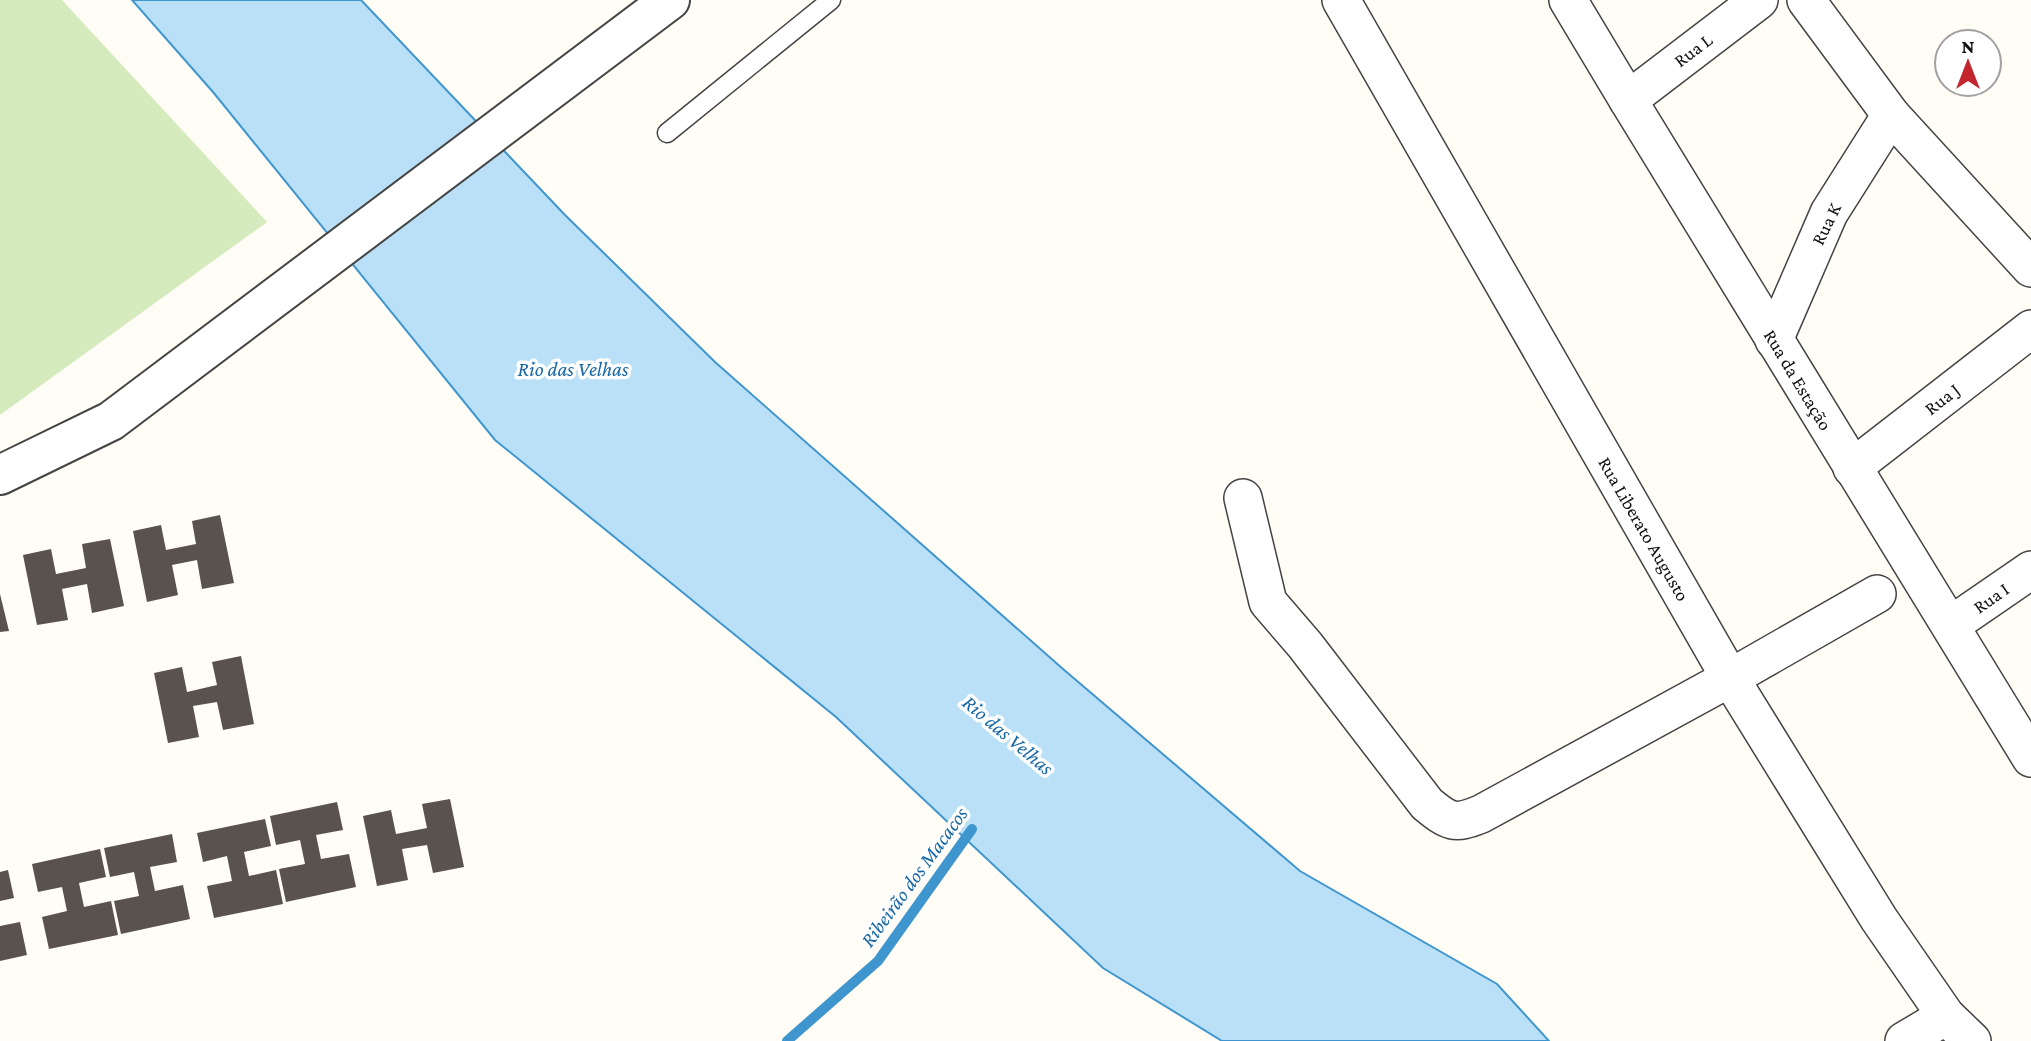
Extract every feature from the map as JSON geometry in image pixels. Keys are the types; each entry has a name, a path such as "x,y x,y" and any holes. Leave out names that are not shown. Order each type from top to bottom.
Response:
{"street":[{"path":"0,475 111,421 670,0"},
{"name":"Rua Liberato Augusto","path":"1341,0 1730,678 1879,919 1946,1016 1972,1041"},
{"name":"Rua da Estação","path":"1568,0 2031,758"},
{"name":"Rua L","path":"1628,100 1759,0"},
{"path":"1806,0 1891,115 2029,263"},
{"name":"Rua K","path":"1774,340 1829,213 1891,115"},
{"name":"Rua J","path":"1852,468 2031,329"},
{"path":"1243,498 1268,602 1305,645 1427,804 1444,818 1462,822 1730,678 1877,594"},
{"name":"Rua I","path":"1951,625 2031,570"},
{"path":"1904,1041 1946,1016"}],"lane":[{"path":"667,132 831,0"}],"green space":[{"path":"0,0 62,0 267,222 0,415"}],"water":[{"name":"Rio das Velhas","path":"132,0 361,0 565,215 715,362 1063,669 1300,871 1497,984 1549,1041 1222,1041 1103,968 836,717 495,440 213,92"}],"building":[{"path":"220,515 234,583 202,589 197,560 172,565 178,595 147,602 133,531 161,525 166,550 196,544 192,521"},
{"path":"110,539 124,606 92,613 87,584 62,589 68,620 37,625 23,555 51,549 56,574 86,568 82,544"},
{"path":"0,594 9,631 0,632"},
{"path":"241,656 254,724 223,730 217,702 193,706 199,737 168,743 154,673 182,667 187,692 217,685 212,662"},
{"path":"450,799 464,867 433,873 427,845 402,849 408,880 377,886 363,816 391,810 396,834 427,828 422,804"},
{"path":"337,802 343,830 316,835 321,859 349,854 356,887 286,902 279,869 305,864 300,840 276,845 270,816"},
{"path":"265,819 271,846 244,852 249,876 276,870 283,904 214,918 207,886 232,881 227,856 203,862 197,833"},
{"path":"172,834 177,862 150,867 155,891 183,885 190,919 121,934 114,901 139,896 134,872 110,877 104,848"},
{"path":"100,849 106,877 79,883 84,907 111,901 118,935 49,949 42,917 67,911 62,887 38,892 32,864"},
{"path":"8,870 14,898 0,901 0,872"},
{"path":"20,922 27,955 0,961 0,926"}],"waterway":[{"name":"Ribeirão dos Macacos","path":"787,1041 878,961 972,829"}]}
